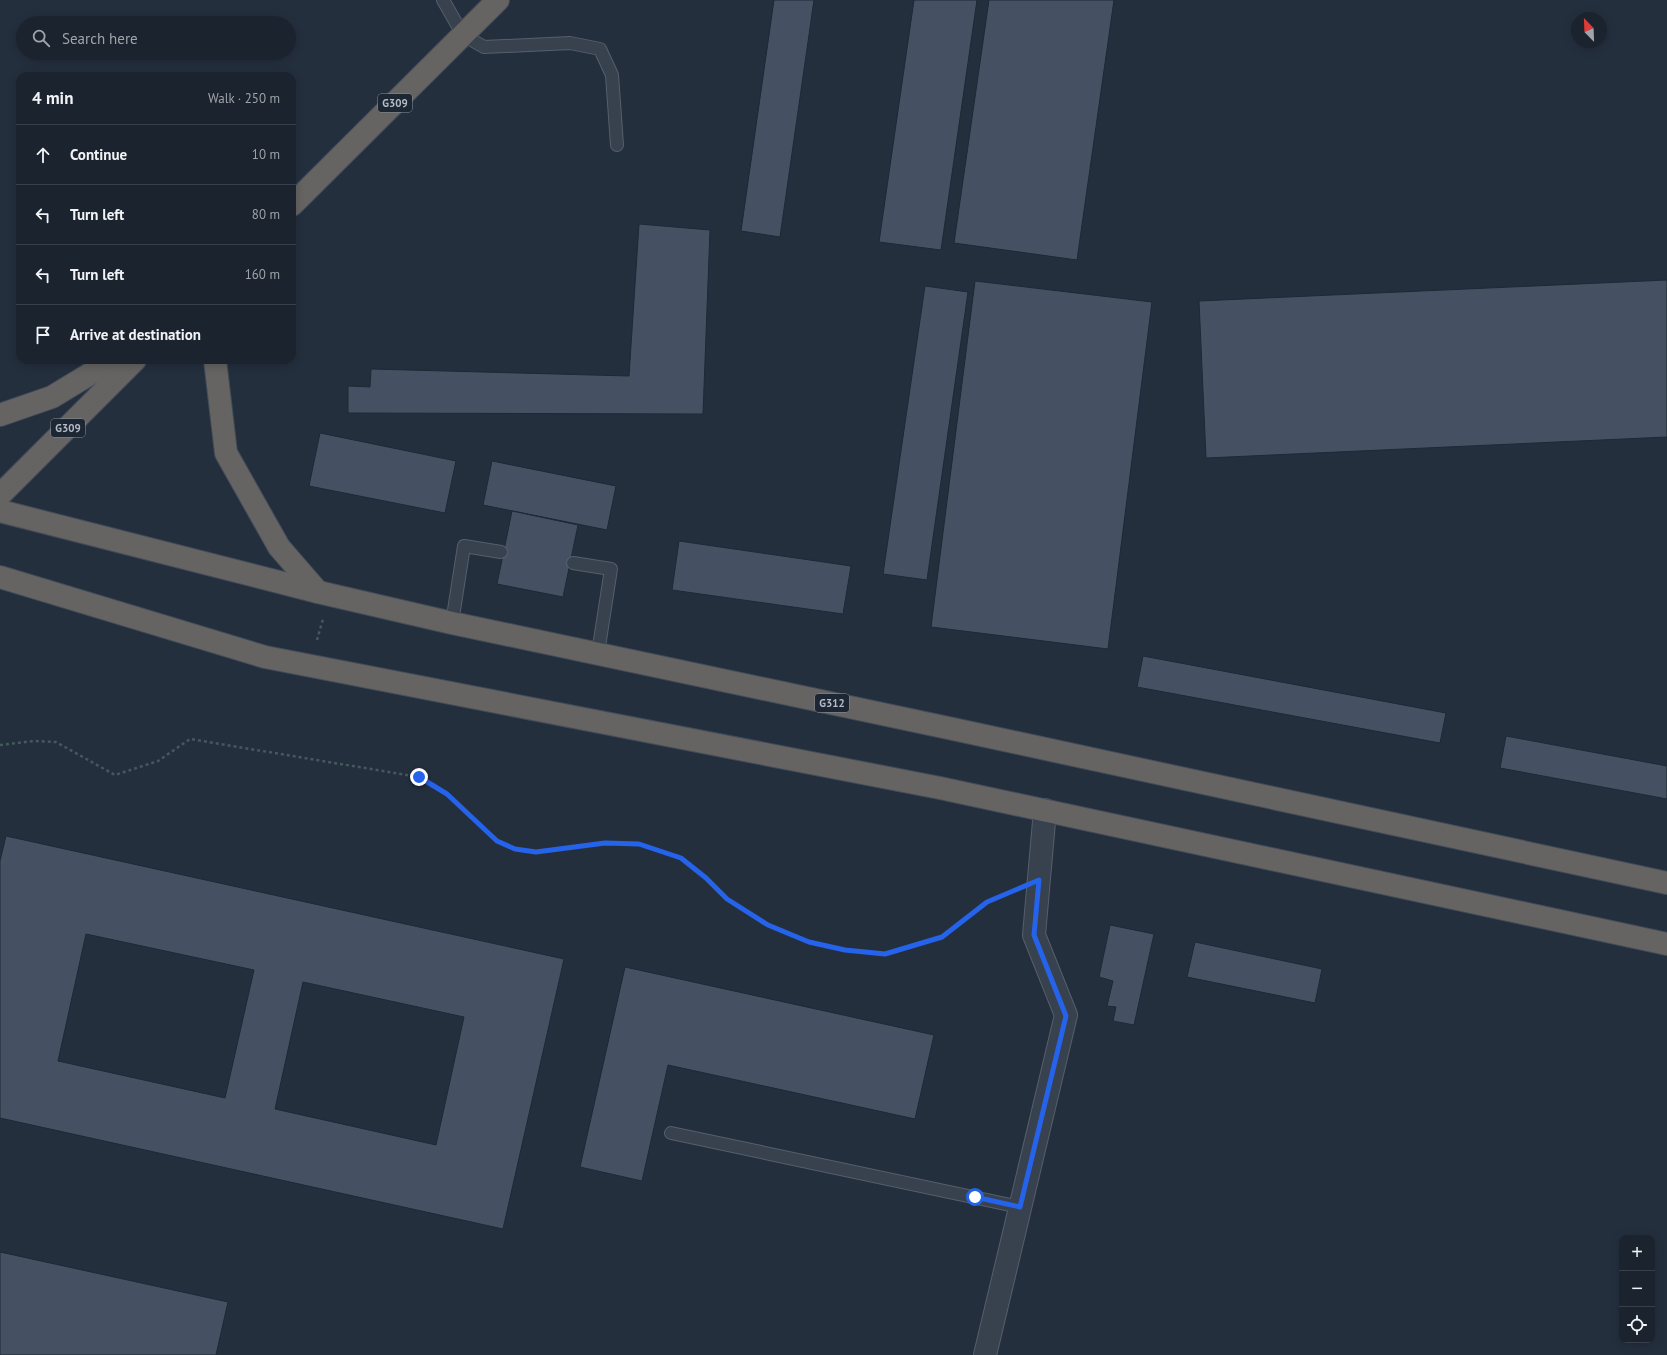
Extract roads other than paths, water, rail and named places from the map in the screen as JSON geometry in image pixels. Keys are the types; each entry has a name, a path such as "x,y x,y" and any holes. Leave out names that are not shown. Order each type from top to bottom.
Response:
{"highway":[{"name":"G309","path":"296,201 498,0"},
{"path":"0,415 52,397 106,364"},
{"name":"G309","path":"0,495 131,364"},
{"path":"215,364 226,453 279,547 323,594"},
{"name":"G312","path":"0,511 323,594 452,623 598,653 1667,883"},
{"path":"0,576 265,656 940,788 1667,944"}],"street":[{"path":"985,1355 1066,1016 1034,935 1046,810"}],"lane":[{"path":"443,0 463,35 484,47 570,43 600,49 612,75 617,145"},
{"path":"452,623 464,546 501,552"},
{"path":"573,563 611,569 598,653"},
{"path":"671,1133 1020,1207"}]}
